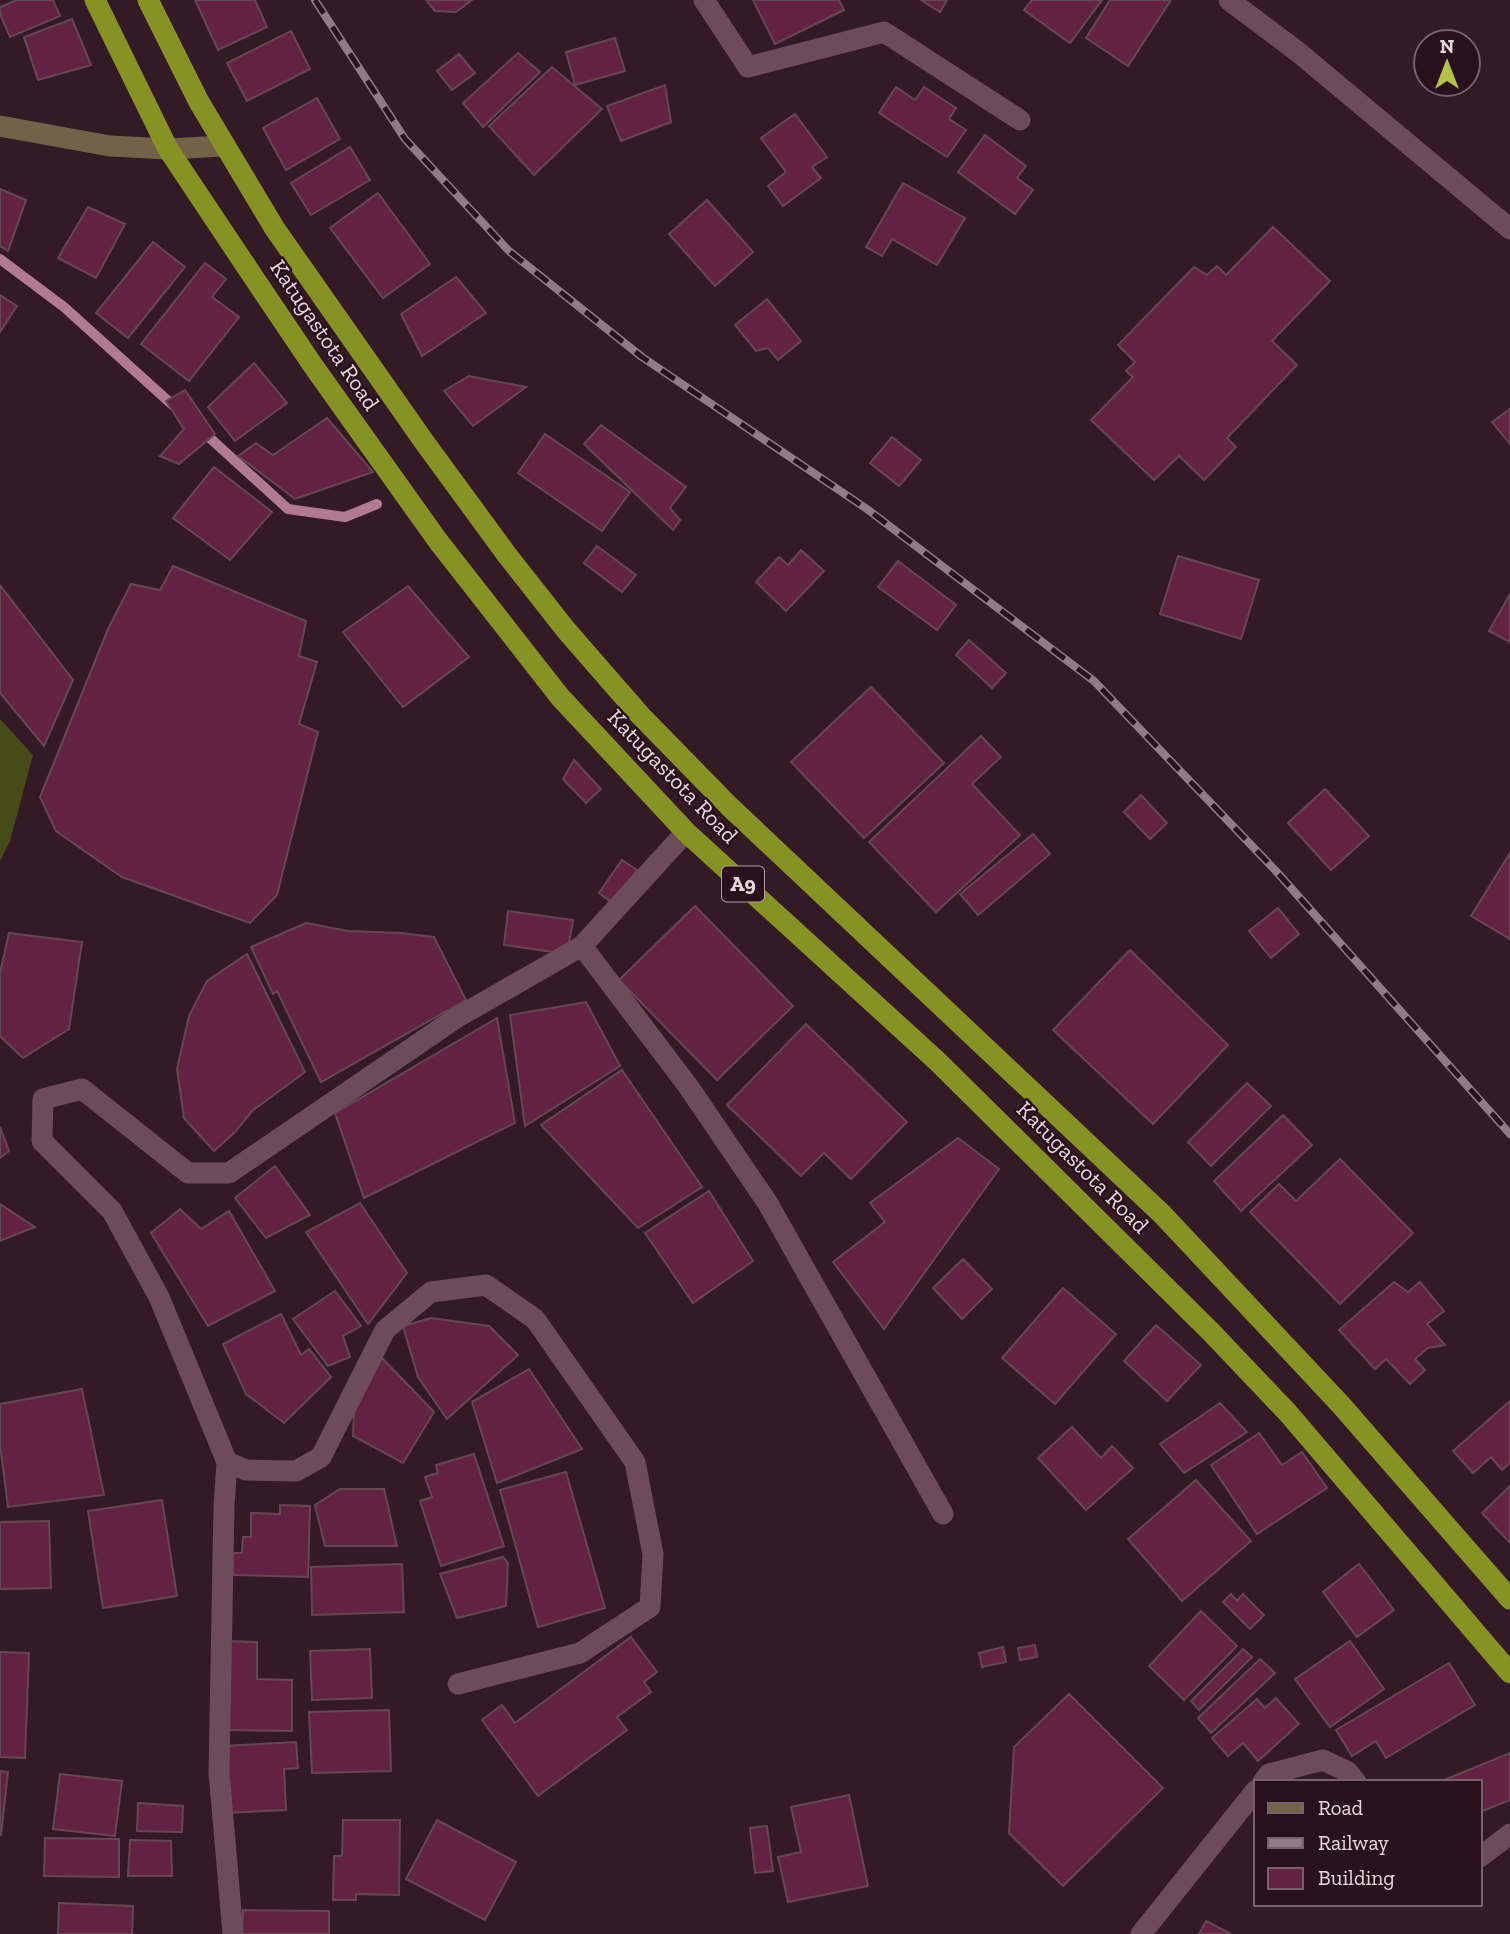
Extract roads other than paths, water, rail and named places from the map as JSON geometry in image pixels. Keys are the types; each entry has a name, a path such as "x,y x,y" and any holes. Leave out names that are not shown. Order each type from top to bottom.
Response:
{"highway":[{"name":"Katugastota Road","path":"95,0 168,149 314,367 438,541 560,697 686,832 937,1061 1211,1332 1297,1424 1510,1673"},
{"name":"Katugastota Road","path":"148,0 199,102 275,229 491,533 566,630 640,715 729,806 1162,1214 1387,1455 1510,1599"}],"street":[{"path":"704,0 748,67 884,32 1020,120"},
{"path":"1229,0 1298,52 1510,229"},
{"path":"0,126 110,146 168,149 224,146"},
{"path":"233,1934 219,1772 227,1462 159,1297 112,1211 42,1141 43,1099 82,1089 188,1173 229,1173 456,1018 582,946 686,832"},
{"path":"582,946 688,1086 768,1202 943,1514"},
{"path":"227,1462 246,1470 296,1471 321,1457 385,1330 431,1292 486,1285 535,1319 635,1462 653,1554 650,1606 580,1653 458,1684"},
{"path":"1264,1780 1269,1774 1323,1760 1348,1772 1354,1780"},
{"path":"1142,1934 1254,1793"},
{"path":"1482,1855 1510,1834"}],"waterway":[{"path":"0,259 64,307 177,409"},
{"path":"200,429 288,509 345,517 377,504"}],"railway":[{"path":"315,0 405,139 509,251 642,357 867,509 1094,681 1275,870 1510,1134"}]}
